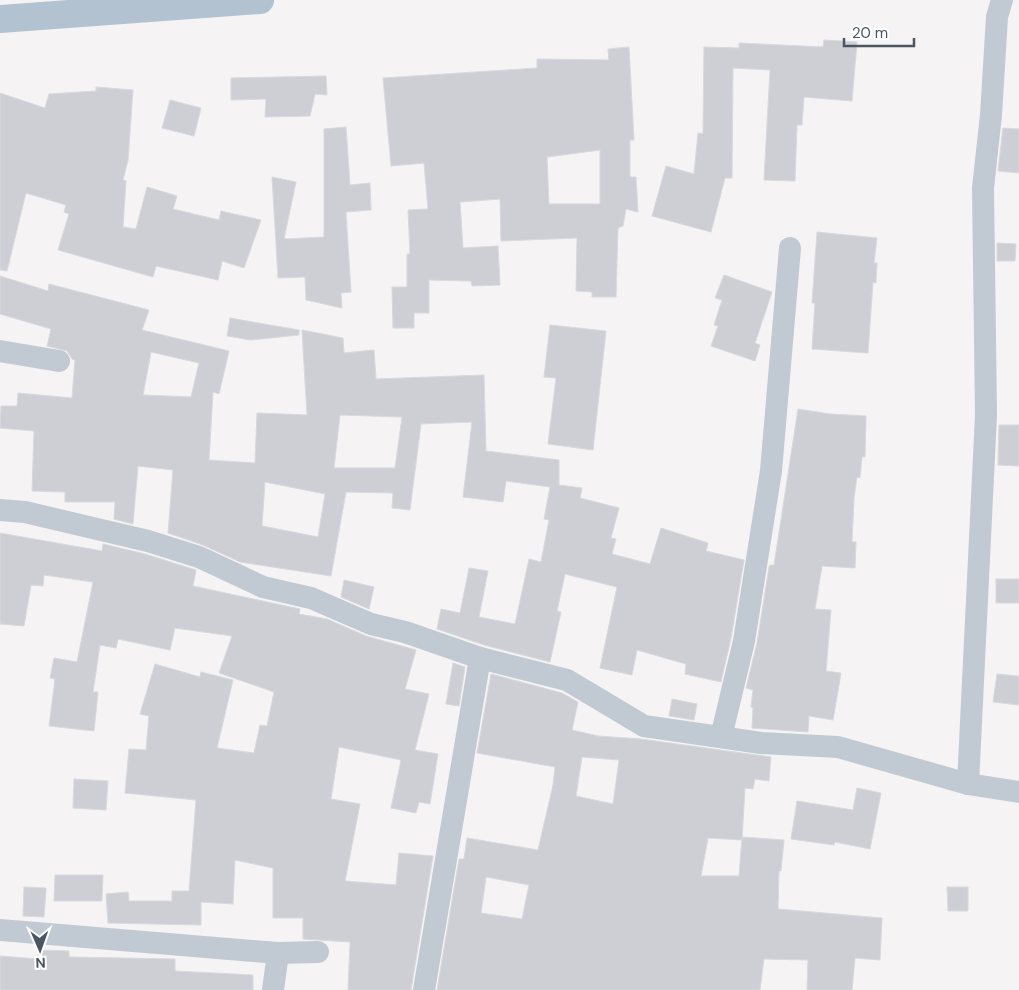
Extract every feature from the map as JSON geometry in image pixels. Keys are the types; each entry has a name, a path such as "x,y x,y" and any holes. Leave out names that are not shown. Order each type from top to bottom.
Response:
{"main road":[{"path":"0,19 260,0"}],"street":[{"path":"968,784 986,415 983,188 991,115 997,17 1002,0"},
{"path":"721,737 744,641 771,471 790,248"},
{"path":"0,351 59,361"},
{"path":"0,510 25,512 148,541 199,558 263,586 311,598 371,624 405,632 480,658 567,680 644,726 761,744 838,747 968,784 1019,792"},
{"path":"424,990 480,658"},
{"path":"0,930 278,953 318,952"},
{"path":"273,990 278,953"}],"building":[{"path":"824,40 857,42 852,101 804,97 802,125 797,125 795,181 764,180 770,70 733,68 732,178 725,178 711,232 652,216 666,166 694,174 698,133 703,134 704,47 739,48 739,43 823,47"},
{"path":"629,47 634,140 630,140 630,177 636,177 638,212 626,209 623,226 618,228 616,297 592,297 592,292 576,291 577,238 501,241 500,199 460,202 463,248 498,246 500,285 472,286 471,281 429,280 429,313 414,313 414,328 393,328 392,287 407,287 407,254 410,254 408,210 428,209 424,163 391,166 383,78 537,68 537,59 609,60 608,49","holes":["600,150 600,204 549,204 547,157"]},
{"path":"326,76 327,95 315,94 310,116 265,117 266,99 231,100 231,78"},
{"path":"96,87 133,90 128,160 123,180 126,181 123,227 136,229 147,187 177,196 173,209 219,220 221,211 261,220 244,268 222,261 218,280 156,266 153,277 58,250 69,214 64,212 66,205 26,193 7,271 0,270 0,93 45,108 49,94 96,91"},
{"path":"170,100 201,108 194,136 162,128"},
{"path":"346,127 350,185 370,183 371,210 346,212 351,292 341,293 342,308 306,300 305,277 278,278 272,177 296,182 284,239 324,237 324,129"},
{"path":"1003,128 1019,129 1019,173 998,171"},
{"path":"817,232 877,238 874,263 877,263 876,283 873,282 868,353 812,349 815,303 812,303"},
{"path":"997,243 1016,244 1015,261 997,261"},
{"path":"724,275 772,292 755,343 760,345 755,361 711,346 718,326 714,325 722,300 715,298"},
{"path":"0,276 48,291 49,284 149,310 142,330 229,351 219,394 213,392 209,460 255,463 257,413 307,415 302,330 343,338 344,353 374,350 376,379 484,375 486,451 559,460 559,485 582,488 580,498 619,508 611,538 616,539 612,554 650,564 661,528 708,543 706,551 744,560 731,638 721,682 685,674 686,664 637,650 632,675 600,668 617,587 565,574 557,611 561,612 550,662 484,645 437,629 441,609 460,613 469,568 488,571 479,617 515,624 529,559 541,562 549,520 544,519 550,487 506,481 503,502 463,497 472,422 421,424 410,510 392,508 393,493 346,492 331,576 240,562 203,545 168,533 173,470 138,466 133,524 114,519 115,502 65,502 65,492 32,491 34,431 0,428 1,406 17,406 18,393 72,398 75,360 72,359 67,351 47,346 51,329 0,314","holes":["151,352 199,363 191,397 143,395","340,415 402,417 395,468 334,468","265,482 325,494 318,537 262,526"]},
{"path":"230,318 299,330 299,335 251,340 227,336"},
{"path":"550,325 606,331 593,450 548,444 556,378 544,377"},
{"path":"798,409 830,414 866,416 865,457 862,457 860,478 857,477 854,498 852,542 856,542 855,568 822,566 815,609 831,610 826,671 841,673 833,720 809,716 808,732 752,728 753,708 751,707 753,690 746,688 757,643 769,567 774,565"},
{"path":"999,425 1019,425 1019,466 998,465"},
{"path":"0,533 102,551 103,544 145,554 196,570 193,586 300,609 299,614 327,619 366,636 416,650 405,689 429,694 415,750 438,754 430,804 419,802 416,813 391,808 401,760 339,747 331,799 360,804 345,881 396,885 399,853 433,856 411,990 348,990 350,942 303,939 303,918 273,918 273,868 235,860 233,904 201,902 201,925 108,923 106,894 128,892 129,901 172,901 172,891 189,891 196,800 125,793 129,749 146,750 149,716 140,714 155,664 200,677 201,672 233,680 217,748 254,753 260,725 267,726 274,692 219,673 232,636 175,628 170,650 118,639 116,648 100,645 93,692 98,692 94,731 49,726 55,679 50,678 54,658 77,662 93,582 44,575 43,586 31,585 24,626 0,624"},
{"path":"996,579 1019,579 1019,603 996,603"},
{"path":"344,580 374,587 369,609 341,597"},
{"path":"453,663 465,667 459,706 446,704"},
{"path":"491,674 562,693 578,702 572,730 598,736 641,739 771,757 769,781 755,779 753,789 745,788 742,837 784,840 781,871 779,871 778,909 882,918 880,960 855,958 852,990 807,990 808,960 764,959 760,990 437,990 459,859 464,859 467,838 538,850 553,785 555,767 477,753","holes":["582,757 619,760 613,804 576,796","708,838 742,840 739,876 701,876","486,877 529,885 522,919 481,913"]},
{"path":"997,674 1019,676 1019,705 993,702"},
{"path":"672,699 697,704 694,720 669,716"},
{"path":"74,779 108,781 106,810 73,808"},
{"path":"857,788 881,793 870,849 835,842 834,845 791,839 797,801 853,810"},
{"path":"55,875 103,875 102,901 54,901"},
{"path":"24,887 46,888 44,917 23,916"},
{"path":"947,887 968,887 968,911 948,911"},
{"path":"38,950 69,951 69,957 175,959 175,971 253,975 253,990 0,990 0,956 38,959"}]}
